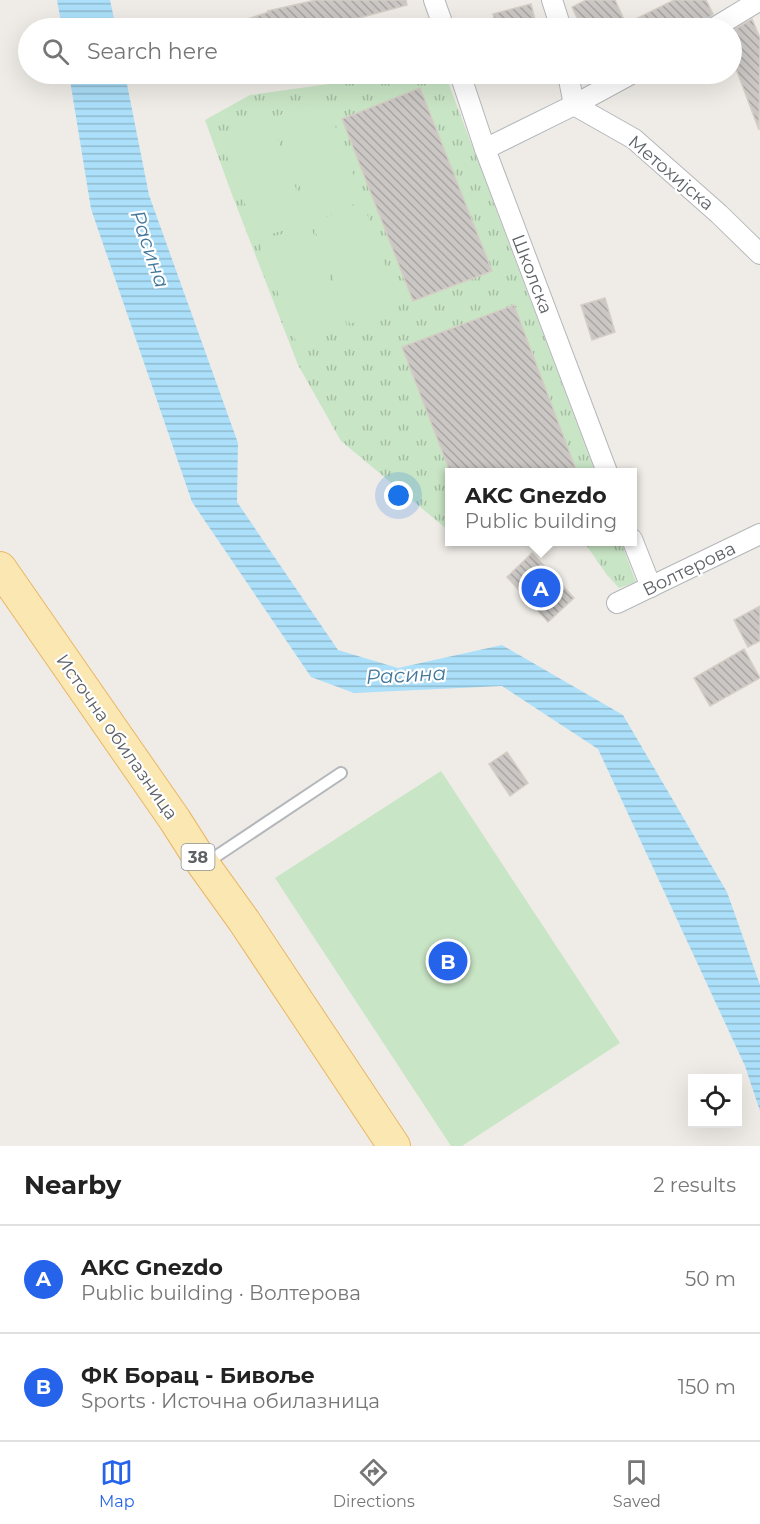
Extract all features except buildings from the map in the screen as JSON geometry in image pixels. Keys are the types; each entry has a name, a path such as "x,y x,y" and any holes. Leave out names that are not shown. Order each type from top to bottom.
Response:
{"main road":[{"name":"Источна обилазница","path":"0,568 244,921 394,1146"}],"street":[{"path":"434,0 440,18"},
{"path":"552,0 558,18"},
{"path":"730,18 760,0"},
{"name":"Школска","path":"463,84 485,149 605,468"},
{"path":"570,84 574,105"},
{"path":"485,149 613,84"},
{"name":"Метохијска","path":"574,105 634,139 719,214 760,254"},
{"name":"Волтерова","path":"617,603 760,534"},
{"path":"636,546 651,587"}],"lane":[{"path":"203,864 341,772"}],"green space":[{"path":"329,84 449,84 593,468 445,468 445,528 341,441 298,365 205,120 250,95"},
{"path":"325,99 363,201 312,219 274,117"},
{"path":"270,118 308,221 258,239 220,137"},
{"path":"363,203 400,306 350,324 312,222"},
{"path":"310,224 347,326 297,344 259,242"},
{"path":"587,546 622,546 636,582 619,588"},
{"path":"441,771 620,1043 462,1146 451,1146 275,878"}],"water":[{"path":"57,0 110,0 114,18 60,18"},
{"name":"Расина","path":"71,84 127,84 149,195 238,443 237,502 338,650 398,668 502,645 623,715 727,892 760,985 760,1111 745,1066 598,749 502,686 354,693 311,677 192,502 91,209"}],"place":[{"name":"AKC Gnezdo","path":"541,588"},
{"name":"ФК Борац - Бивоље","path":"448,961"}]}
